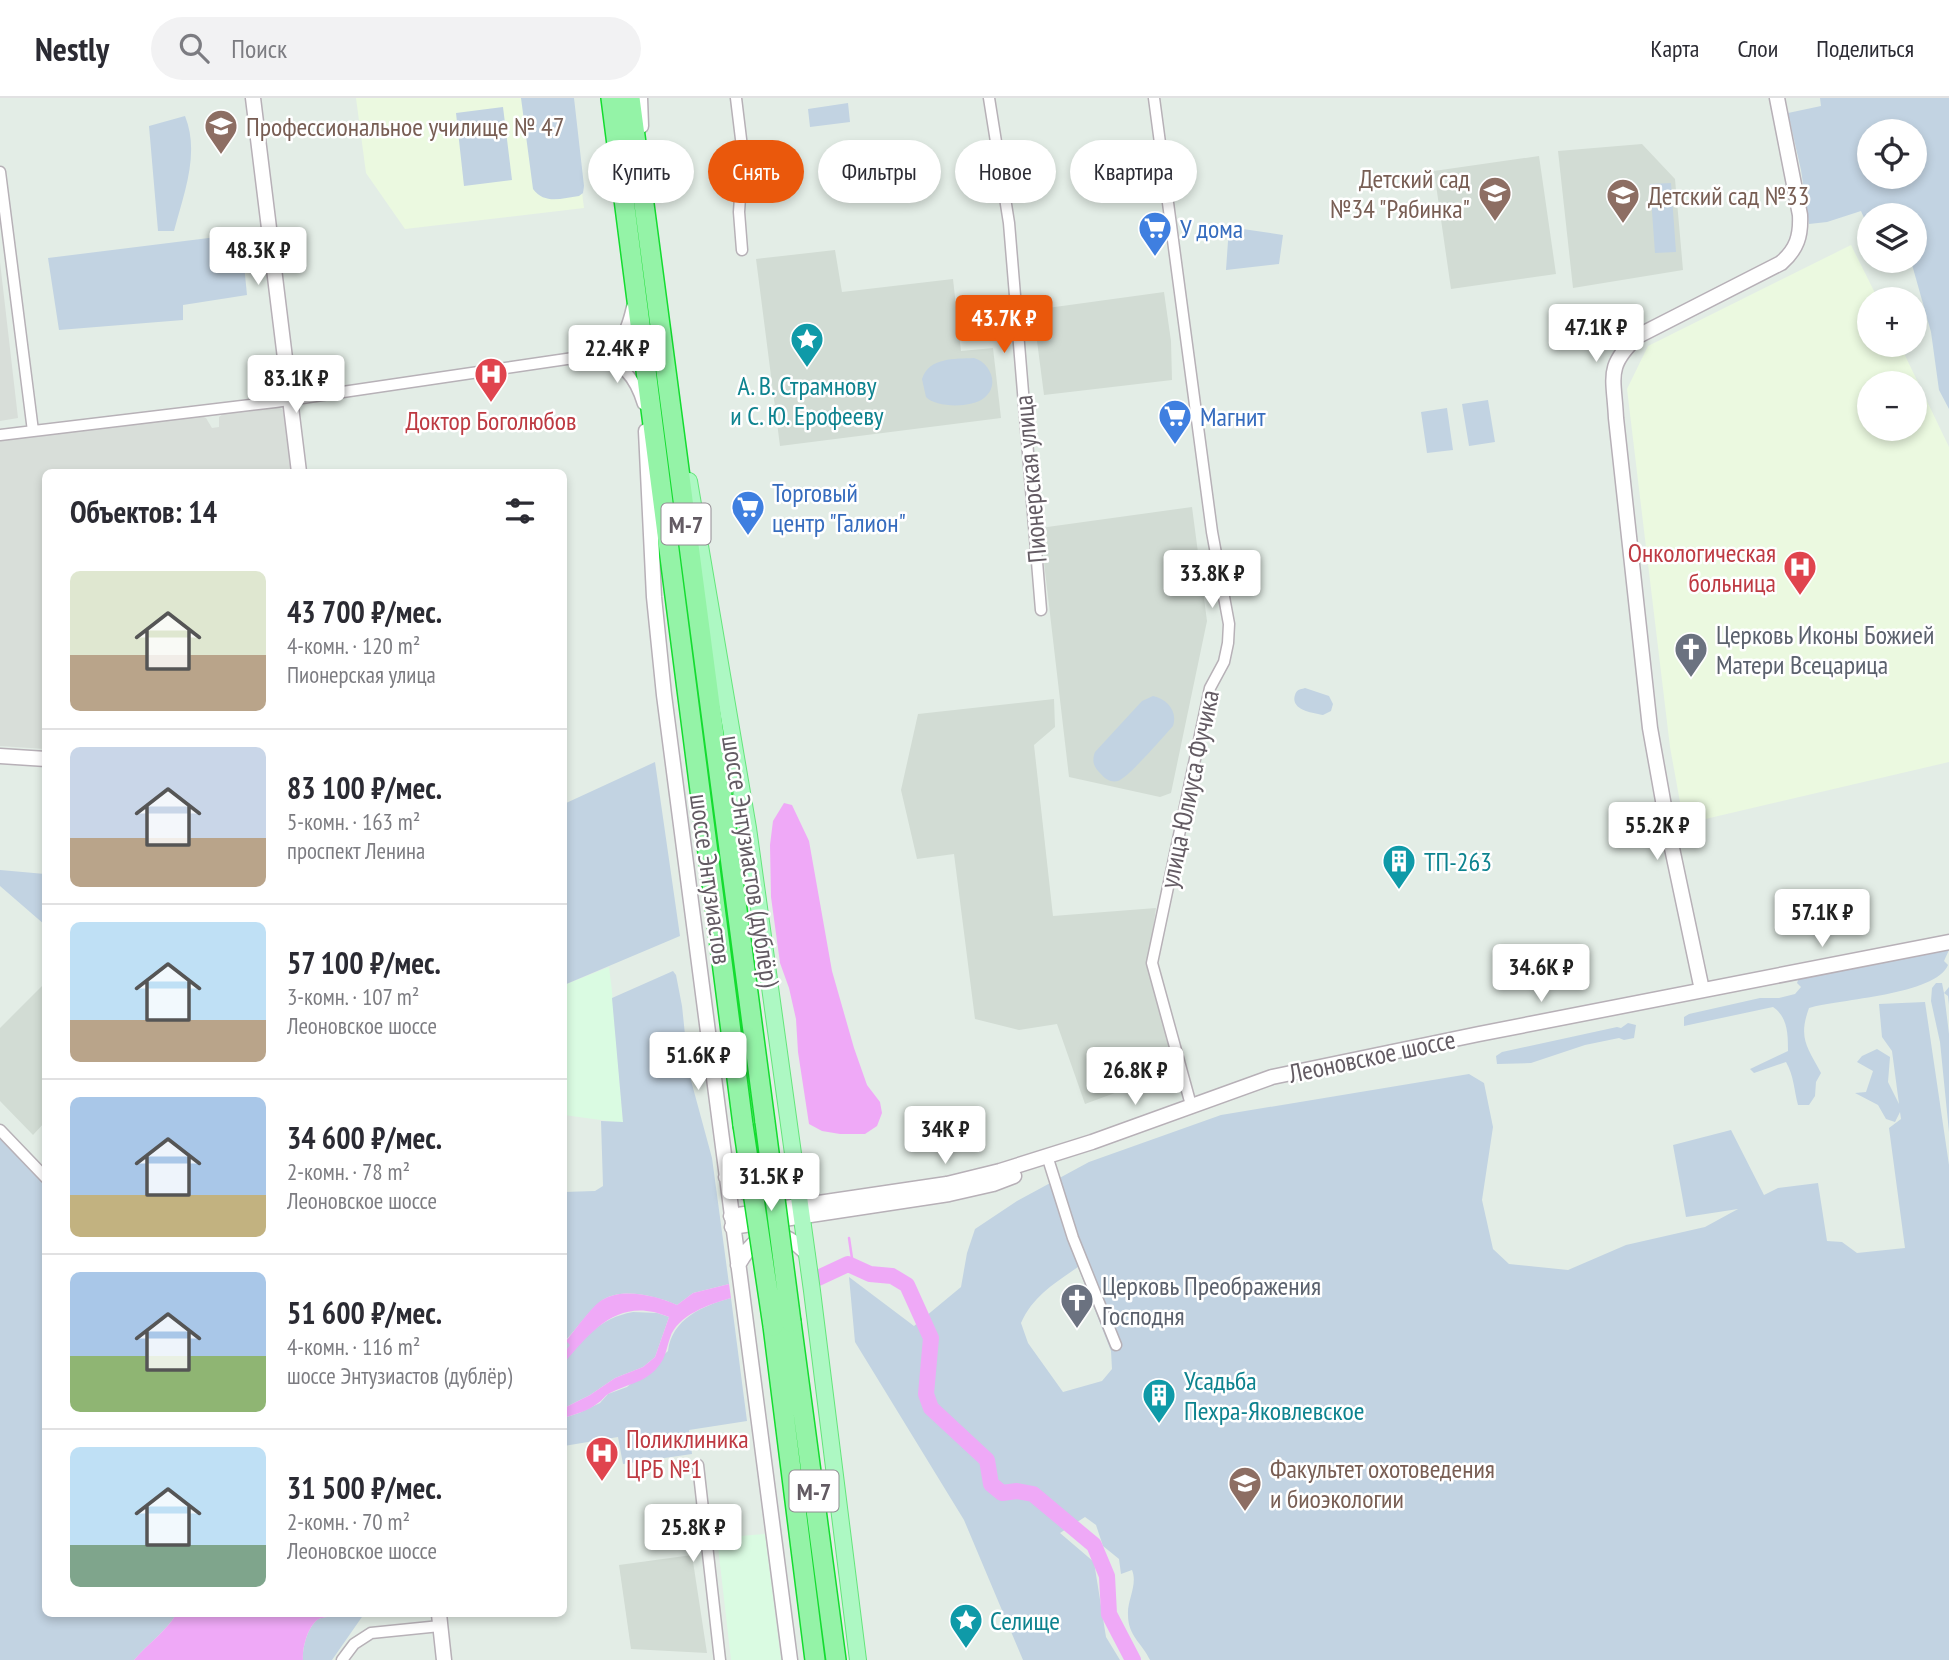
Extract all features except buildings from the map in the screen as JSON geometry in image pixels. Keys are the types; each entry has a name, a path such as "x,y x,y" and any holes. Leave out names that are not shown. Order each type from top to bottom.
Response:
{"highway":[{"name":"шоссе Энтузиастов","path":"611,98 743,1125 782,1324 836,1660"},
{"name":"шоссе Энтузиастов","path":"630,98 636,140"},
{"name":"шоссе Энтузиастов","path":"644,203 765,1122 782,1324 816,1660"}],"main road":[{"path":"253,98 299,469"},
{"path":"640,98 641,140"},
{"path":"1702,990 1650,728 1616,418 1614,367 1621,352 1638,336 1781,263 1792,254 1798,243 1800,215 1777,98"},
{"name":"шоссе Энтузиастов (дублёр)","path":"659,314 748,828 813,1291 859,1660"},
{"path":"644,345 654,597 664,695 790,1660"},
{"path":"0,756 42,759"},
{"name":"Леоновское шоссе","path":"802,1211 947,1184 1000,1171 1092,1142 1272,1077 1949,942"},
{"name":"Леоновское шоссе","path":"732,1222 971,1189 993,1184 1092,1142"},
{"path":"726,1177 746,1195 769,1196 779,1191 787,1182 795,1159"},
{"path":"739,1272 749,1246 770,1235 787,1237 808,1260"},
{"path":"439,1620 444,1660"}],"street":[{"path":"736,98 746,180 739,212 742,250"},
{"name":"Пионерская улица","path":"989,98 1009,223 1041,610"},
{"name":"улица Юлиуса Фучика","path":"1154,98 1212,531 1229,624 1224,662 1210,688 1152,963 1191,1105"},
{"path":"0,172 33,431"},
{"path":"0,435 290,400 587,356 603,352 620,341 626,331 632,309 635,278"},
{"path":"587,356 604,358 623,368 640,393 646,414"},
{"path":"0,1130 42,1174"},
{"path":"1049,1162 1073,1238 1116,1345"},
{"path":"698,1465 720,1660"},
{"path":"342,1660 354,1644 371,1633 439,1620"}],"shaded area":[{"path":"356,98 570,98 584,208 405,229 366,173"},
{"path":"521,98 574,98 584,186 583,193 579,196 548,199 533,189"},
{"path":"1820,98 1949,98 1949,409 1939,390 1927,318 1927,287 1918,287 1914,273 1927,273 1927,203 1857,203 1857,212 1827,222 1809,224 1801,170 1788,113 1821,106"},
{"path":"848,103 850,122 810,127 808,109"},
{"path":"503,107 512,180 464,186 456,113"},
{"path":"185,116 191,144 186,188 174,231 158,231 149,126"},
{"name":"Детский сад №33","path":"1642,144 1675,179 1683,270 1573,288 1558,151"},
{"name":"Детский сад №34 \"Рябинка\"","path":"1539,156 1556,274 1451,289 1434,171"},
{"path":"1671,183 1676,252 1655,253 1650,184"},
{"path":"1229,227 1283,235 1279,264 1226,270"},
{"path":"241,234 247,295 183,305 183,320 59,330 48,258"},
{"name":"Онкологическая больница","path":"1851,245 1857,257 1857,273 1865,273 1872,287 1857,287 1857,357 1906,357 1912,371 1857,371 1857,441 1927,441 1927,401 1949,447 1949,762 1684,824 1670,747 1627,389 1648,346"},
{"path":"835,250 842,292 953,279 961,351 993,348 1001,418 780,446 756,259"},
{"path":"0,262 18,418 0,421"},
{"path":"1164,292 1171,341 1172,380 1044,395 1033,310"},
{"path":"974,358 985,365 991,375 992,387 984,398 971,404 946,405 926,397 922,379 930,367 944,361"},
{"path":"1488,400 1495,442 1469,446 1462,404"},
{"path":"270,406 280,408 287,414 294,469 42,469 42,749 0,746 0,440 200,415 206,418 212,428 219,427 219,417 225,412"},
{"path":"1447,408 1453,450 1427,453 1421,412"},
{"path":"1192,507 1207,621 1171,793 1160,797 1069,777 1040,528"},
{"path":"1305,688 1329,696 1333,704 1331,711 1323,715 1299,707 1294,700 1295,695 1297,691"},
{"path":"1153,696 1170,706 1174,715 1173,726 1123,778 1118,781 1107,780 1094,765 1095,752 1142,701"},
{"path":"1054,699 1055,727 1034,745 1053,916 1156,908 1148,965 1177,1070 1085,1104 1057,1024 1019,1030 975,1019 954,854 917,859 901,790 918,714"},
{"path":"655,762 680,936 567,984 567,803"},
{"path":"784,803 792,805 809,841 832,971 867,1085 880,1102 882,1113 877,1126 865,1134 822,1131 809,1124 796,1019 780,963 771,897 770,845 773,821"},
{"path":"0,870 42,874 42,922 0,886"},
{"path":"1943,948 1949,950 1944,961 1948,965 1940,975 1925,983 1885,994 1809,1008 1804,1035 1821,1073 1816,1082 1815,1096 1809,1105 1798,1105 1786,1062 1754,1073 1750,1069 1788,1051 1784,1021 1773,1007 1684,1026 1684,1017 1689,1014 1760,998 1779,998 1795,994 1801,987 1797,983 1799,978"},
{"path":"609,967 623,1123 567,1115 567,984"},
{"path":"673,971 676,975 689,1073 712,1158 729,1284 693,1293 677,1305 638,1294 608,1297 591,1310 567,1339 567,1192 595,1191 603,1186 601,1121 623,1122 612,998"},
{"path":"1936,983 1942,983 1949,1034 1949,1132 1940,1042 1931,1001 1932,988"},
{"path":"42,986 42,1125 33,1135 0,1101 0,1028"},
{"path":"1925,1002 1949,1165 1949,1660 1150,1660 1133,1634 1129,1622 1128,1609 1134,1581 1132,1570 1121,1574 1119,1559 1103,1546 1096,1525 1085,1517 1060,1533 1094,1562 1106,1637 1120,1660 1023,1660 964,1520 855,1342 849,1277 914,1326 961,1287 967,1253 975,1229 1017,1201 1089,1162 1221,1115 1469,1074 1484,1083 1493,1127 1482,1200 1493,1249 1509,1264 1568,1270 1626,1245 1705,1227 1738,1209 1686,1217 1673,1145 1731,1130 1764,1195 1778,1188 1818,1183 1827,1241 1842,1242 1857,1253 1905,1248 1889,1128 1901,1119 1900,1112 1895,1122 1886,1119 1878,1105 1855,1093 1866,1092 1873,1071 1857,1062 1862,1056 1877,1049 1890,1057 1888,1082 1899,1104 1892,1051 1882,1037 1879,1004","holes":["1078,1267 1111,1351 1112,1369 1102,1381 1063,1392 1028,1343 1021,1323 1038,1298"]},
{"path":"1628,1023 1636,1025 1634,1038 1619,1038 1585,1045 1531,1063 1497,1064 1496,1056 1502,1052 1621,1028"},
{"path":"0,1139 42,1181 42,1617 174,1617 134,1660 0,1660"},
{"path":"729,1284 731,1298 704,1307 680,1323 670,1338 662,1361 652,1373 608,1394 590,1408 567,1417 567,1406 615,1378 643,1367 655,1357 669,1317 652,1312 622,1313 597,1328 567,1360 567,1349 570,1345 567,1340 598,1303 610,1296 630,1293 677,1305 693,1293"},
{"path":"731,1298 747,1421 689,1430 692,1454 623,1464 618,1437 567,1446 567,1417 600,1403 608,1394 627,1387 668,1351 675,1330 682,1322 709,1305"},
{"path":"633,1312 657,1313 669,1317 655,1357 643,1367 615,1378 567,1406 567,1359 602,1324"},
{"path":"765,1534 781,1660 731,1660 717,1538"},
{"path":"692,1555 707,1653 631,1649 619,1565"},
{"path":"174,1617 325,1617 312,1625 303,1651 303,1660 134,1660"},
{"path":"325,1617 362,1617 332,1660 303,1660 303,1651 312,1625"}],"waterway":[{"path":"849,1238 853,1265"},
{"path":"818,1278 848,1264 870,1274 892,1276 907,1285 931,1338 926,1394 931,1408 987,1460 991,1484 1002,1493 1017,1491 1033,1494 1094,1545 1107,1576 1109,1614 1133,1660"}],"place":[{"name":"Профессиональное училище № 47","path":"221,156"},
{"name":"Детский сад №34 \"Рябинка\"","path":"1495,223"},
{"name":"Детский сад №33","path":"1623,225"},
{"name":"У дома","path":"1155,258"},
{"name":"А. В. Страмнову и С. Ю. Ерофееву","path":"807,369"},
{"name":"Доктор Боголюбов","path":"491,404"},
{"name":"Магнит","path":"1175,446"},
{"name":"Торговый центр \"Галион\"","path":"748,537"},
{"name":"Онкологическая больница","path":"1800,597"},
{"name":"Церковь Иконы Божией Матери Всецарица","path":"1691,679"},
{"name":"ТП-263","path":"1399,891"},
{"name":"Церковь Преображения Господня","path":"1077,1330"},
{"name":"Усадьба Пехра-Яковлевское","path":"1159,1425"},
{"name":"Поликлиника ЦРБ №1","path":"602,1483"},
{"name":"Факультет охотоведения и биоэкологии","path":"1245,1513"},
{"name":"Селище","path":"966,1650"}]}
